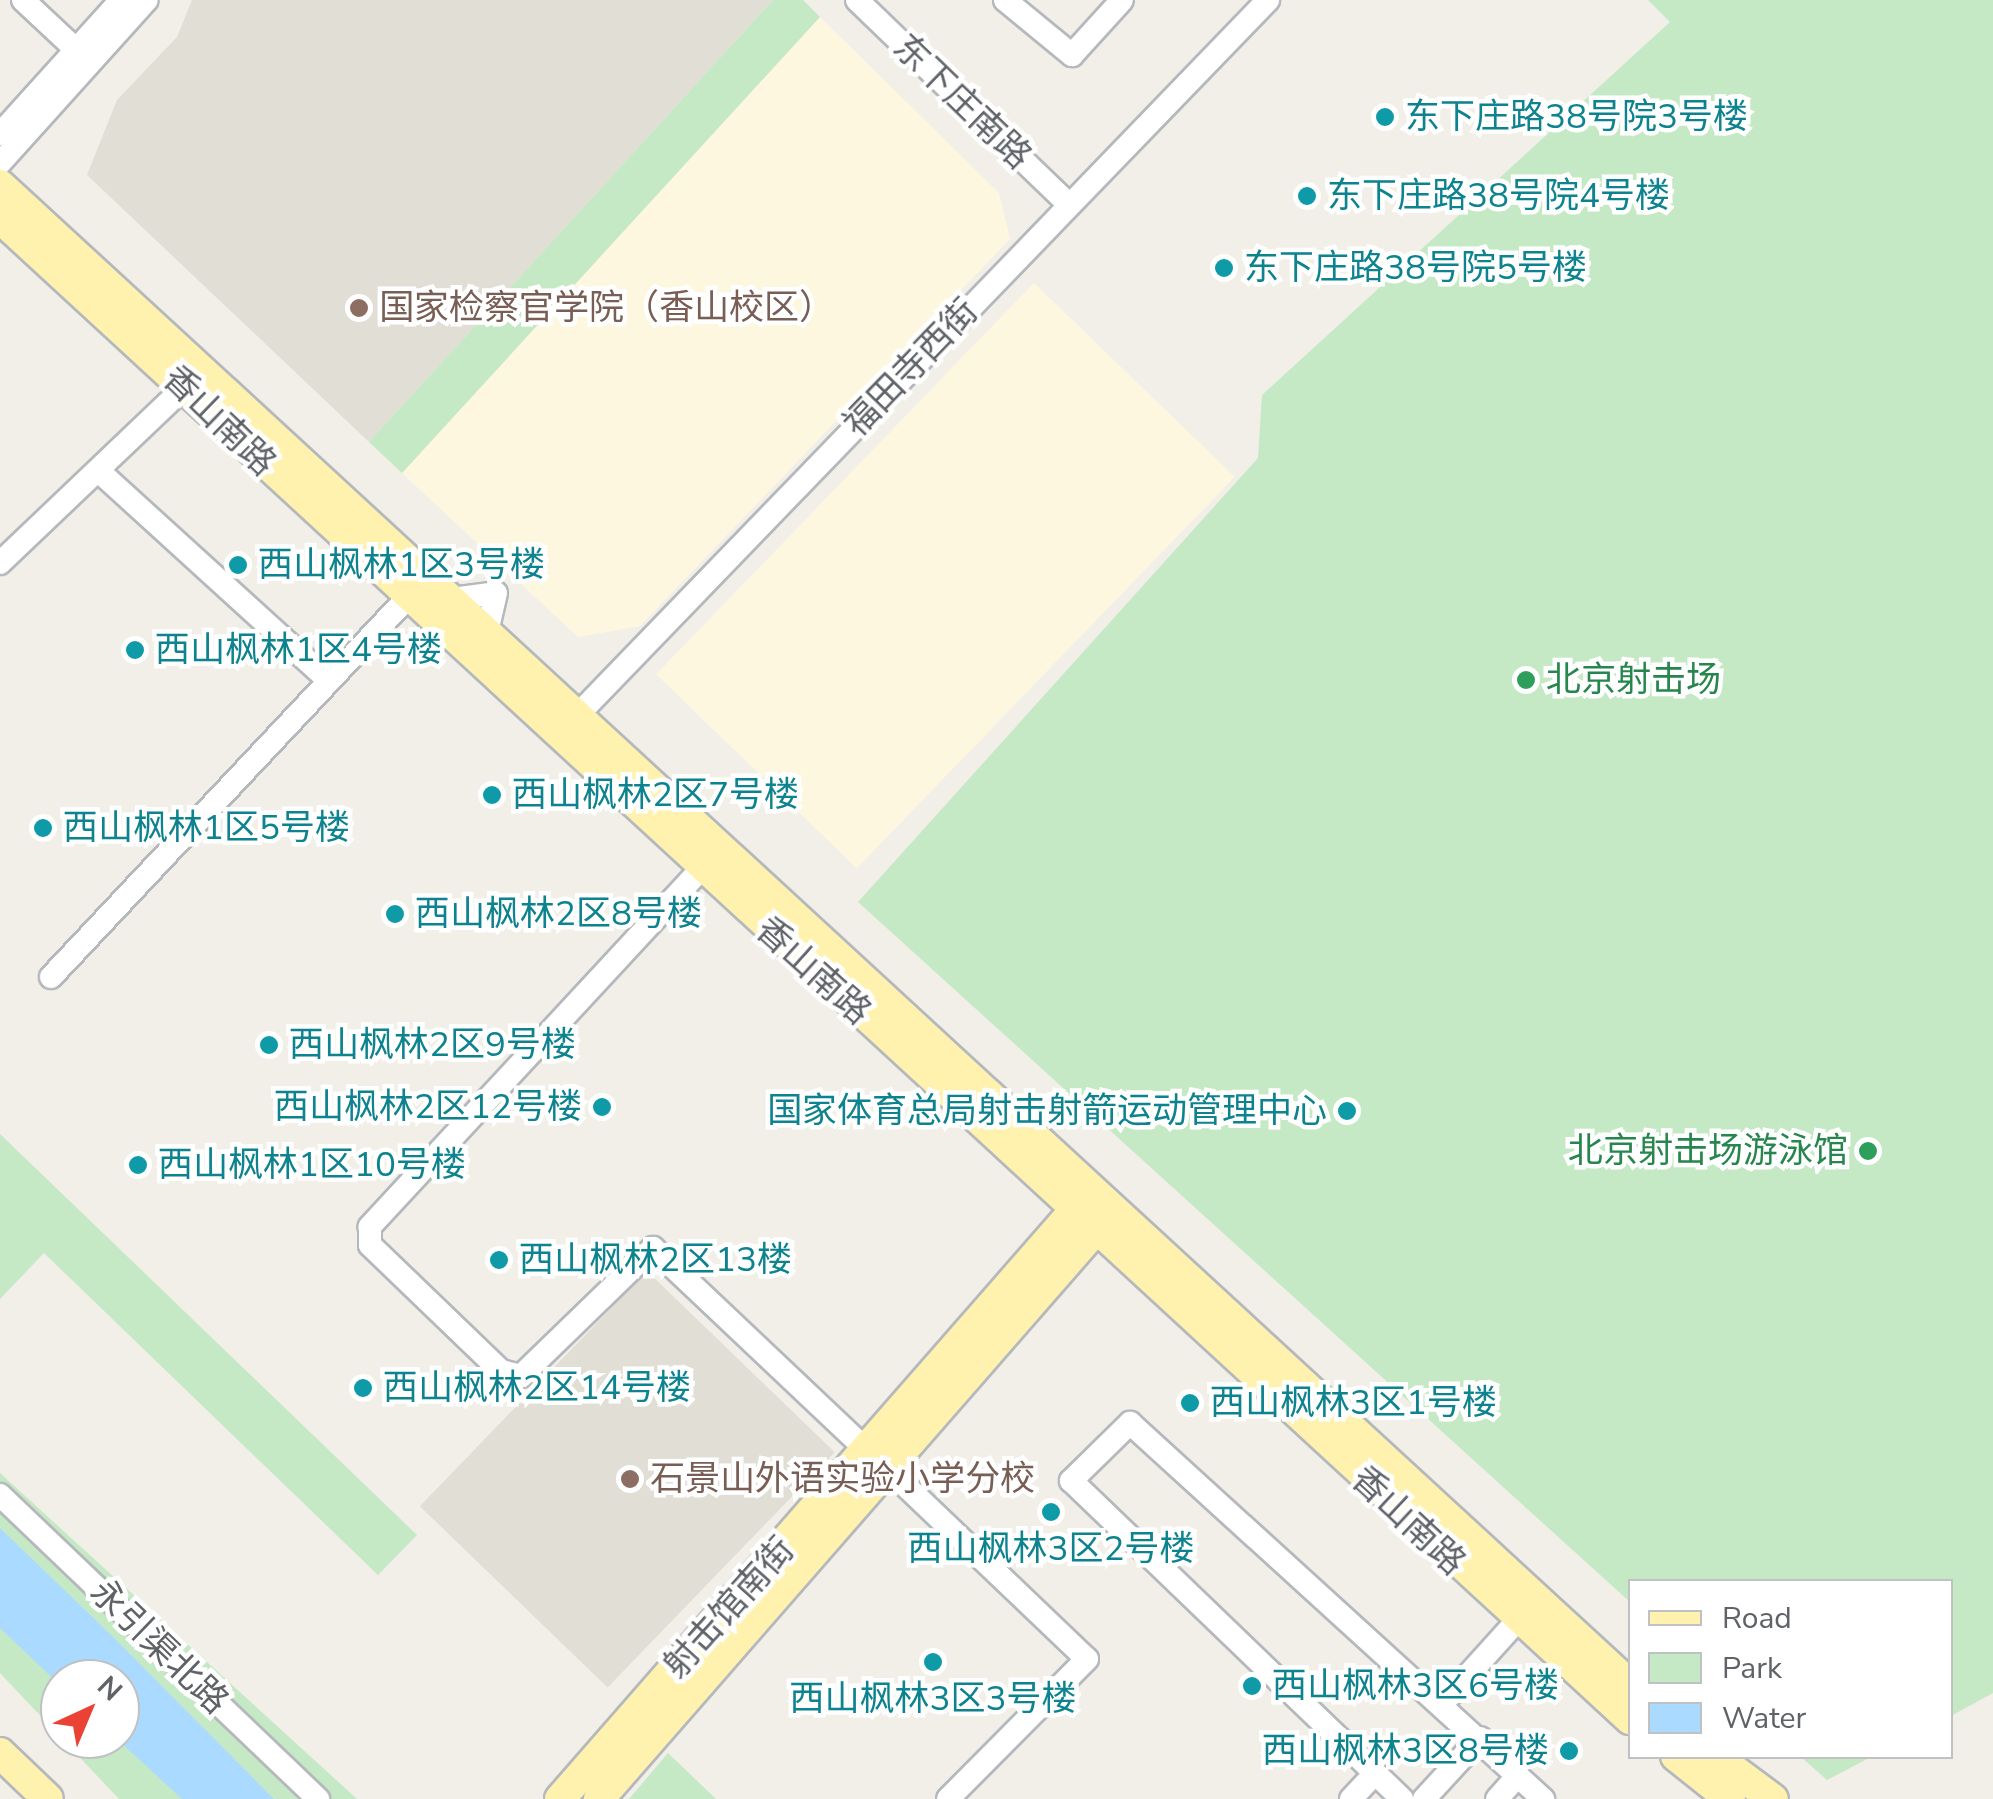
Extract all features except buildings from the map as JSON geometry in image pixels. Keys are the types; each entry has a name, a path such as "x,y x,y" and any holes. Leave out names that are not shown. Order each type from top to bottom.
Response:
{"main road":[{"name":"香山南路","path":"0,184 577,714 1095,1209 1517,1621 1628,1717"},
{"name":"香山南路","path":"0,218 701,869 1095,1209 1628,1683"},
{"name":"射击馆南街","path":"599,1799 879,1461 1095,1209"},
{"name":"射击馆南街","path":"560,1799 879,1461"},
{"path":"0,1753 48,1799"},
{"path":"1680,1759 1730,1799"},
{"path":"1719,1759 1774,1799"}],"street":[{"path":"23,0 84,58"},
{"path":"0,162 84,58 122,0"},
{"path":"0,134 147,0"},
{"name":"东下庄南路","path":"857,0 1068,204"},
{"path":"1005,0 1072,55 1122,0"},
{"name":"福田寺西街","path":"556,738 1259,3"},
{"path":"0,563 102,474 185,387"},
{"path":"102,474 327,679"},
{"path":"51,977 409,596"},
{"path":"701,869 370,1227 370,1245 501,1371 520,1376 653,1248 1087,1659 948,1799"},
{"path":"1402,1799 1071,1481 1080,1468 1139,1423 1544,1799"},
{"name":"永引渠北路","path":"0,1495 318,1799"},
{"path":"1442,1704 1517,1621"},
{"path":"1424,1799 1480,1738"},
{"path":"1351,1799 1375,1773"},
{"path":"1497,1799 1518,1776"}],"shaded area":[{"name":"国家检察官学院（香山校区）","path":"192,0 773,0 369,442 87,175 117,100 177,37"},
{"path":"820,17 999,193 1010,239 640,626 578,637 402,473"},
{"path":"1034,283 1235,477 857,868 656,674"},
{"name":"石景山外语实验小学分校","path":"647,1271 835,1452 608,1688 420,1506"}],"green space":[{"path":"773,0 803,0 820,17 402,473 369,442"},
{"name":"北京射击场","path":"1648,0 1993,0 1993,1693 1953,1715 1953,1579 1628,1579 1628,1600 858,902 1258,458 1262,395 1670,22"},
{"path":"0,1134 417,1535 378,1575 44,1253 0,1299"},
{"path":"0,1473 357,1799 119,1799 81,1759 140,1759 140,1659 40,1659 40,1716 0,1673"},
{"path":"668,1753 716,1799 629,1799"},
{"path":"1803,1759 1867,1759 1827,1780"}],"water":[{"path":"0,1528 135,1659 40,1659 40,1666 0,1628"},
{"path":"140,1664 274,1799 182,1799 139,1759"}],"place":[{"name":"东下庄路38号院3号楼","path":"1385,117"},
{"name":"东下庄路38号院4号楼","path":"1307,196"},
{"name":"东下庄路38号院5号楼","path":"1224,268"},
{"name":"国家检察官学院（香山校区）","path":"359,308"},
{"name":"西山枫林1区3号楼","path":"238,565"},
{"name":"西山枫林1区4号楼","path":"135,650"},
{"name":"北京射击场","path":"1526,680"},
{"name":"西山枫林2区7号楼","path":"492,795"},
{"name":"西山枫林1区5号楼","path":"43,828"},
{"name":"西山枫林2区8号楼","path":"395,914"},
{"name":"西山枫林2区9号楼","path":"269,1045"},
{"name":"西山枫林2区12号楼","path":"602,1107"},
{"name":"国家体育总局射击射箭运动管理中心","path":"1347,1111"},
{"name":"北京射击场游泳馆","path":"1868,1151"},
{"name":"西山枫林1区10号楼","path":"138,1165"},
{"name":"西山枫林2区13楼","path":"499,1260"},
{"name":"西山枫林2区14号楼","path":"363,1388"},
{"name":"西山枫林3区1号楼","path":"1190,1403"},
{"name":"石景山外语实验小学分校","path":"630,1479"},
{"name":"西山枫林3区2号楼","path":"1051,1512"},
{"name":"西山枫林3区3号楼","path":"933,1662"},
{"name":"西山枫林3区6号楼","path":"1252,1686"},
{"name":"西山枫林3区8号楼","path":"1569,1751"}]}
